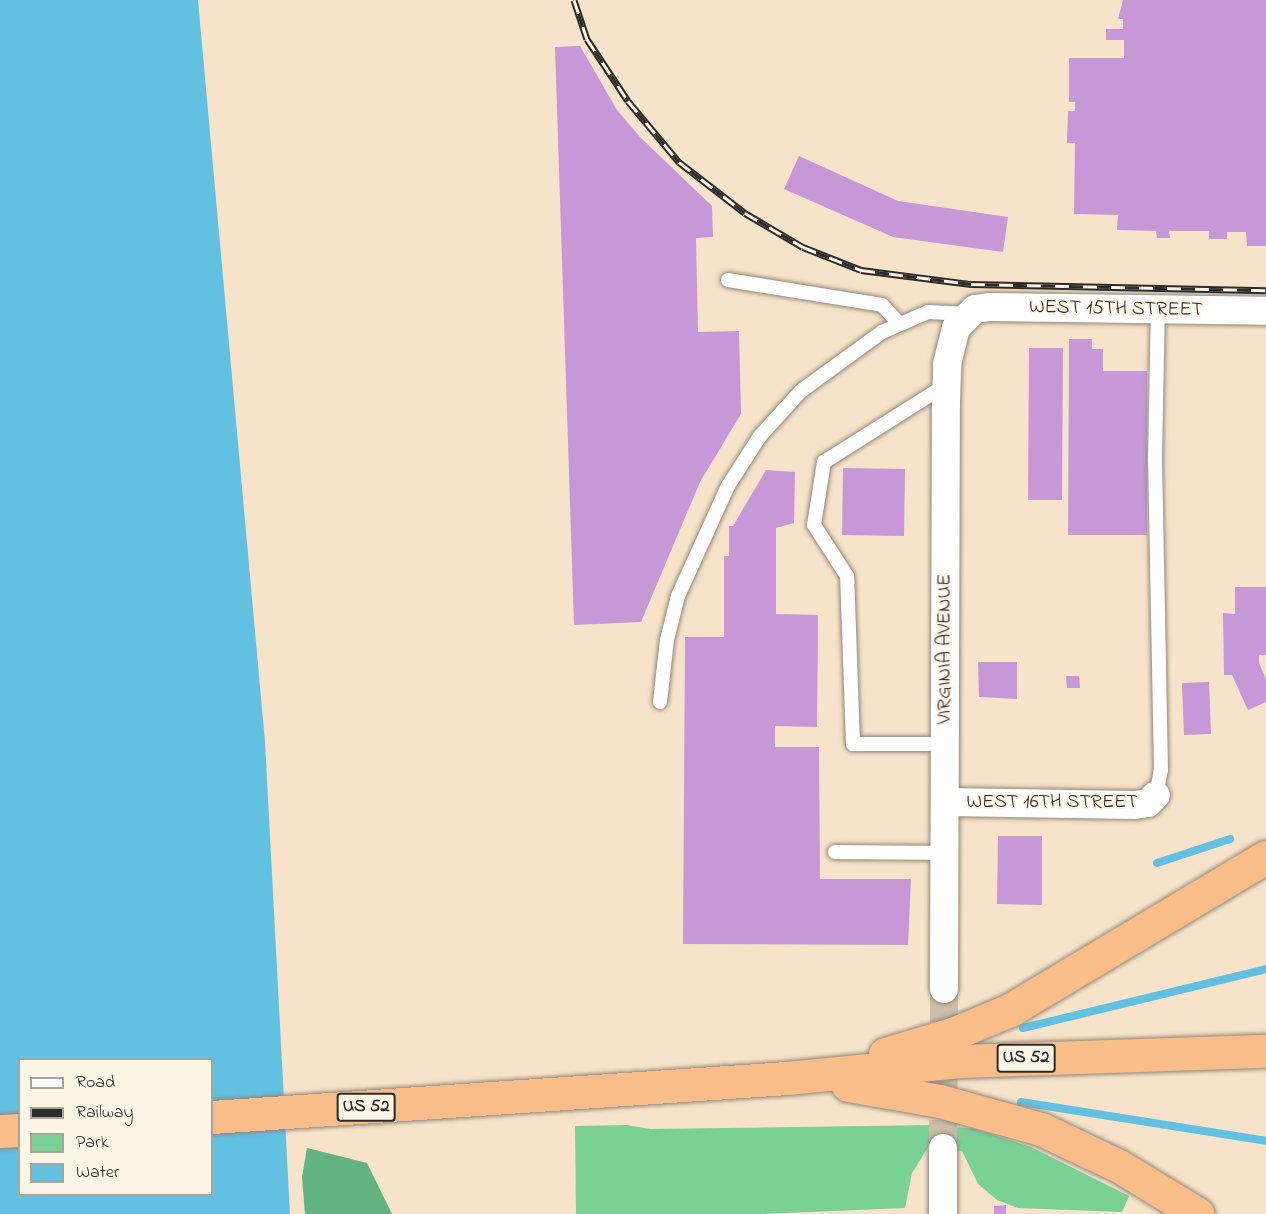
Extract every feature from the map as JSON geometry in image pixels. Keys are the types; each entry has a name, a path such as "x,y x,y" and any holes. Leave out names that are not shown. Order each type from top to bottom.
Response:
{"highway":[{"path":"786,1078 944,1036 1010,1010 1266,857"},
{"name":"US 52","path":"213,1117 786,1078 960,1061 1266,1051"},
{"name":"US 52","path":"786,1078 962,1079 1266,1070"},
{"path":"786,1078 895,1091 1041,1129 1119,1166 1198,1214"},
{"path":"0,1131 18,1130"}],"street":[{"name":"WEST 15TH STREET","path":"968,314 989,307 1266,311"},
{"name":"VIRGINIA AVENUE","path":"944,989 946,385 950,345 968,314"},
{"name":"WEST 16TH STREET","path":"945,802 1135,805 1148,803 1156,795"},
{"path":"943,1148 943,1214"}],"lane":[{"path":"728,280 882,305 899,323"},
{"path":"1156,795 1161,770 1155,460 1158,309"},
{"path":"660,702 667,640 678,596 728,486 760,436 801,391 899,323 928,312 968,314"},
{"path":"945,744 853,744 847,576 814,525 824,462 946,385"},
{"path":"836,852 945,853"}],"green space":[{"path":"627,1125 650,1129 934,1125 975,1129 1031,1147 1129,1196 1122,1212 1018,1208 997,1200 978,1184 962,1151 929,1146 912,1173 905,1208 759,1214 576,1214 575,1126"},
{"path":"307,1148 367,1163 392,1214 305,1214 302,1177"}],"water":[{"path":"0,0 198,0 265,742 290,1214 0,1214"}],"building":[{"path":"1123,0 1266,0 1266,246 1247,246 1246,232 1227,232 1227,239 1209,239 1209,231 1169,231 1170,238 1157,238 1156,231 1117,230 1118,215 1074,214 1075,143 1067,143 1068,111 1075,111 1075,102 1069,102 1069,58 1124,58 1124,40 1106,40 1106,29 1123,29 1123,19 1118,19"},
{"path":"580,46 617,110 640,137 712,206 713,237 696,238 698,332 739,331 741,414 700,482 641,622 574,625 555,47"},
{"path":"799,156 898,201 1008,217 1003,252 893,237 784,189"},
{"path":"1069,339 1092,339 1092,349 1103,349 1103,371 1147,371 1147,535 1068,535"},
{"path":"1029,348 1063,348 1062,500 1028,500"},
{"path":"843,468 905,469 904,536 842,535"},
{"path":"766,470 795,472 794,523 776,528 776,614 818,615 817,727 775,726 775,747 819,747 820,879 911,879 908,945 683,944 685,637 724,637 724,556 729,556 729,526 733,526"},
{"path":"1235,587 1266,587 1266,655 1259,655 1259,663 1266,679 1266,702 1248,710 1232,675 1224,675 1223,613 1235,614"},
{"path":"978,662 1017,662 1017,699 979,697"},
{"path":"1066,676 1079,676 1080,688 1067,688"},
{"path":"1209,682 1211,734 1184,735 1182,683"},
{"path":"998,836 1042,836 1042,905 997,904"},
{"path":"1006,1205 1006,1214 994,1214 994,1206"}],"waterway":[{"path":"1157,863 1230,839"},
{"path":"1023,1028 1266,969"},
{"path":"1021,1102 1266,1141"}],"tunnel":[{"path":"943,1148 944,989"}],"railway":[{"path":"574,0 587,39 628,101 679,162 745,213 803,247 861,270 971,284 1266,290"}]}
